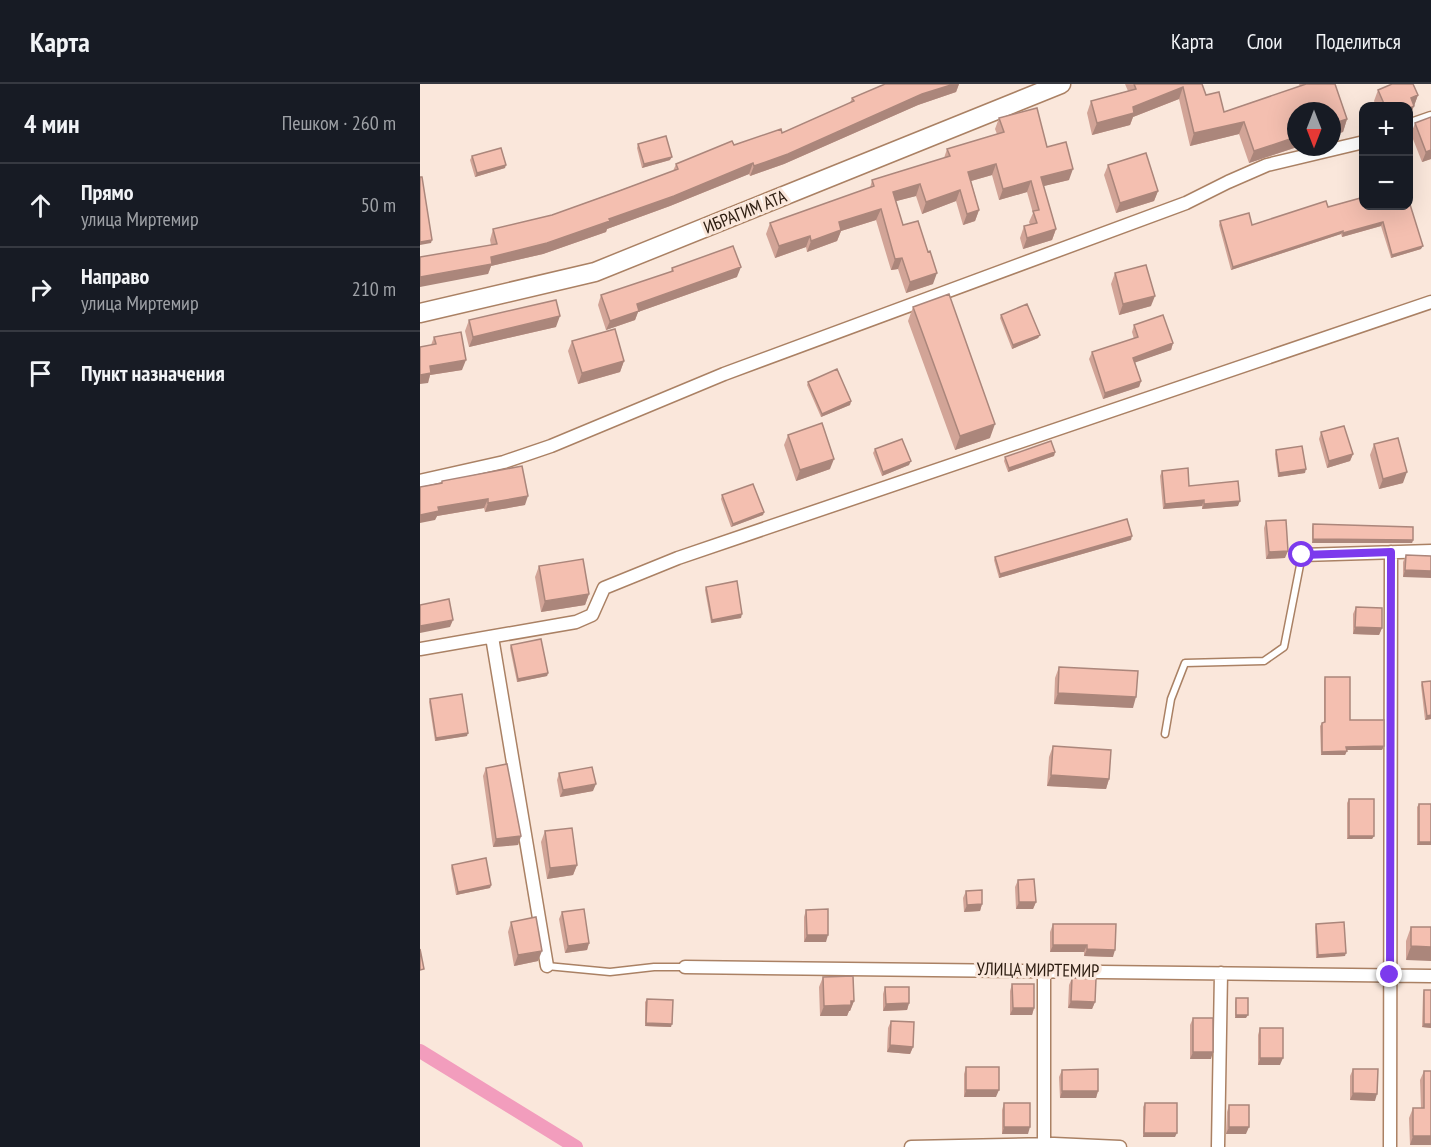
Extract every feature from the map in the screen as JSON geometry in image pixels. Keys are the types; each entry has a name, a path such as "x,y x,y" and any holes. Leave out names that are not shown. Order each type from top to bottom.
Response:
{"street":[{"name":"ИБРАГИМ АТА","path":"420,313 595,272 1061,84"},
{"path":"1413,124 1431,118"},
{"path":"420,481 504,462 551,446 724,374 1186,203 1267,165 1359,143"},
{"path":"420,649 576,622 592,615 604,588 678,558 1431,302"},
{"path":"1302,555 1431,551"},
{"path":"1390,1147 1391,552"},
{"path":"492,637 546,966"},
{"name":"УЛИЦА МИРТЕМИР","path":"685,967 1431,976"},
{"path":"1044,970 1044,1144"},
{"path":"1218,1147 1221,972"},
{"path":"911,1147 1044,1144 1120,1147"}],"lane":[{"path":"1165,734 1171,699 1185,663 1264,661 1284,647 1302,555"},
{"path":"546,966 610,972 654,967 685,967"}],"building":[{"path":"885,84 954,84 922,94 788,154 754,166 753,163 674,196 609,219 610,221 547,243 491,257 492,264 420,277 420,257 497,244 493,229 552,215 619,191 678,169 676,164 732,141 734,145 781,129 782,133 854,101 852,98"},
{"path":"1134,84 1202,84 1206,95 1219,92 1224,112 1306,84 1335,84 1347,119 1341,121 1341,102 1287,102 1287,140 1254,151 1244,122 1194,133 1183,87 1133,107 1134,113 1097,123 1091,101 1136,89"},
{"path":"1392,84 1413,84 1418,95 1411,98 1412,102 1383,102 1378,90"},
{"path":"1037,108 1047,147 1066,142 1073,169 1041,177 1056,229 1027,238 1024,226 1037,223 1033,211 1039,210 1031,181 1003,189 996,164 968,172 979,210 967,214 960,190 926,202 920,184 893,192 903,225 918,221 937,273 910,282 902,258 895,259 881,209 839,222 841,230 811,241 810,236 779,246 770,223 874,186 872,180 950,156 947,149 1004,132 999,118"},
{"path":"1431,117 1431,150 1426,152 1415,123"},
{"path":"666,136 672,157 644,164 638,144"},
{"path":"501,148 506,165 477,173 472,156"},
{"path":"1146,153 1158,191 1120,203 1108,165"},
{"path":"420,177 422,177 432,240 420,242"},
{"path":"1359,198 1359,210 1412,210 1423,246 1392,255 1383,222 1343,233 1343,231 1233,267 1220,221 1249,213 1252,225 1326,201 1328,207"},
{"path":"733,246 741,267 637,304 639,311 610,321 601,295 673,271 672,268"},
{"path":"1146,265 1155,296 1123,304 1115,273"},
{"path":"949,294 995,424 960,436 913,307"},
{"path":"556,300 560,316 473,337 469,320"},
{"path":"1027,304 1040,335 1013,345 1001,315"},
{"path":"1163,315 1173,343 1133,358 1141,381 1105,393 1092,352 1138,337 1134,325"},
{"path":"615,329 624,361 582,373 572,341"},
{"path":"461,332 466,360 430,366 431,373 420,375 420,347 436,344 434,337"},
{"path":"837,369 851,401 822,414 808,382"},
{"path":"822,423 834,459 800,470 788,435"},
{"path":"1344,426 1353,454 1329,461 1321,432"},
{"path":"1398,438 1407,472 1383,479 1374,444"},
{"path":"902,439 911,461 883,472 875,449"},
{"path":"1051,441 1055,452 1009,468 1005,457"},
{"path":"1302,446 1306,469 1279,473 1276,450"},
{"path":"522,466 528,496 488,503 488,499 438,507 439,511 420,515 420,487"},
{"path":"1188,468 1189,486 1238,481 1240,501 1204,504 1204,500 1165,504 1162,471"},
{"path":"753,484 764,512 733,524 722,495"},
{"path":"1127,519 1132,536 1000,574 995,557"},
{"path":"1286,520 1288,551 1269,552 1266,521"},
{"path":"1313,524 1413,527 1413,540 1313,539"},
{"path":"1406,555 1431,556 1431,571 1405,570"},
{"path":"583,559 589,594 545,601 539,566"},
{"path":"737,581 742,614 712,620 706,587"},
{"path":"449,599 453,620 420,626 420,605"},
{"path":"1356,607 1382,608 1382,628 1355,627"},
{"path":"541,639 548,673 518,679 511,645"},
{"path":"1059,667 1138,671 1136,697 1058,693"},
{"path":"1325,677 1350,677 1350,720 1384,720 1384,746 1346,747 1347,751 1322,752"},
{"path":"1431,681 1431,715 1427,716 1422,682"},
{"path":"462,694 468,733 436,738 430,699"},
{"path":"1053,746 1111,750 1109,779 1051,775"},
{"path":"507,764 521,836 496,839 486,768"},
{"path":"592,767 596,784 563,790 559,773"},
{"path":"1349,799 1374,799 1374,836 1349,836"},
{"path":"1419,804 1431,804 1431,842 1419,842"},
{"path":"572,828 577,865 550,868 545,831"},
{"path":"486,858 491,885 458,892 452,865"},
{"path":"1034,879 1036,902 1019,902 1018,880"},
{"path":"982,890 982,904 967,905 966,891"},
{"path":"584,909 589,943 568,946 562,912"},
{"path":"828,909 828,935 807,935 806,910"},
{"path":"536,917 542,951 518,955 511,922"},
{"path":"1344,922 1346,953 1318,955 1316,924"},
{"path":"1053,924 1116,924 1115,950 1087,949 1087,945 1053,945"},
{"path":"1411,927 1431,927 1431,947 1411,946"},
{"path":"420,949 424,969 420,970"},
{"path":"853,976 854,1001 851,1001 851,1005 824,1006 823,977"},
{"path":"1072,978 1096,979 1095,1002 1071,1001"},
{"path":"1012,984 1034,984 1034,1008 1013,1008"},
{"path":"885,987 909,987 909,1003 886,1004"},
{"path":"1424,990 1431,990 1431,1024 1424,1024"},
{"path":"1236,998 1248,998 1248,1015 1236,1015"},
{"path":"647,999 673,1000 672,1024 646,1023"},
{"path":"1193,1018 1213,1018 1213,1052 1193,1052"},
{"path":"891,1021 914,1022 913,1047 890,1045"},
{"path":"1260,1028 1283,1028 1283,1058 1260,1058"},
{"path":"966,1067 999,1067 999,1090 966,1090"},
{"path":"1098,1069 1098,1091 1062,1091 1062,1070"},
{"path":"1353,1069 1378,1069 1377,1094 1353,1093"},
{"path":"1424,1071 1431,1071 1431,1136 1413,1136 1413,1108 1424,1108"},
{"path":"1004,1103 1030,1103 1030,1127 1004,1127"},
{"path":"1145,1103 1177,1103 1177,1133 1144,1133"},
{"path":"1229,1105 1249,1105 1249,1127 1229,1127"}],"waterway":[{"path":"420,1051 576,1147"}],"route":[{"path":"1302,555 1391,552 1390,975"}]}
